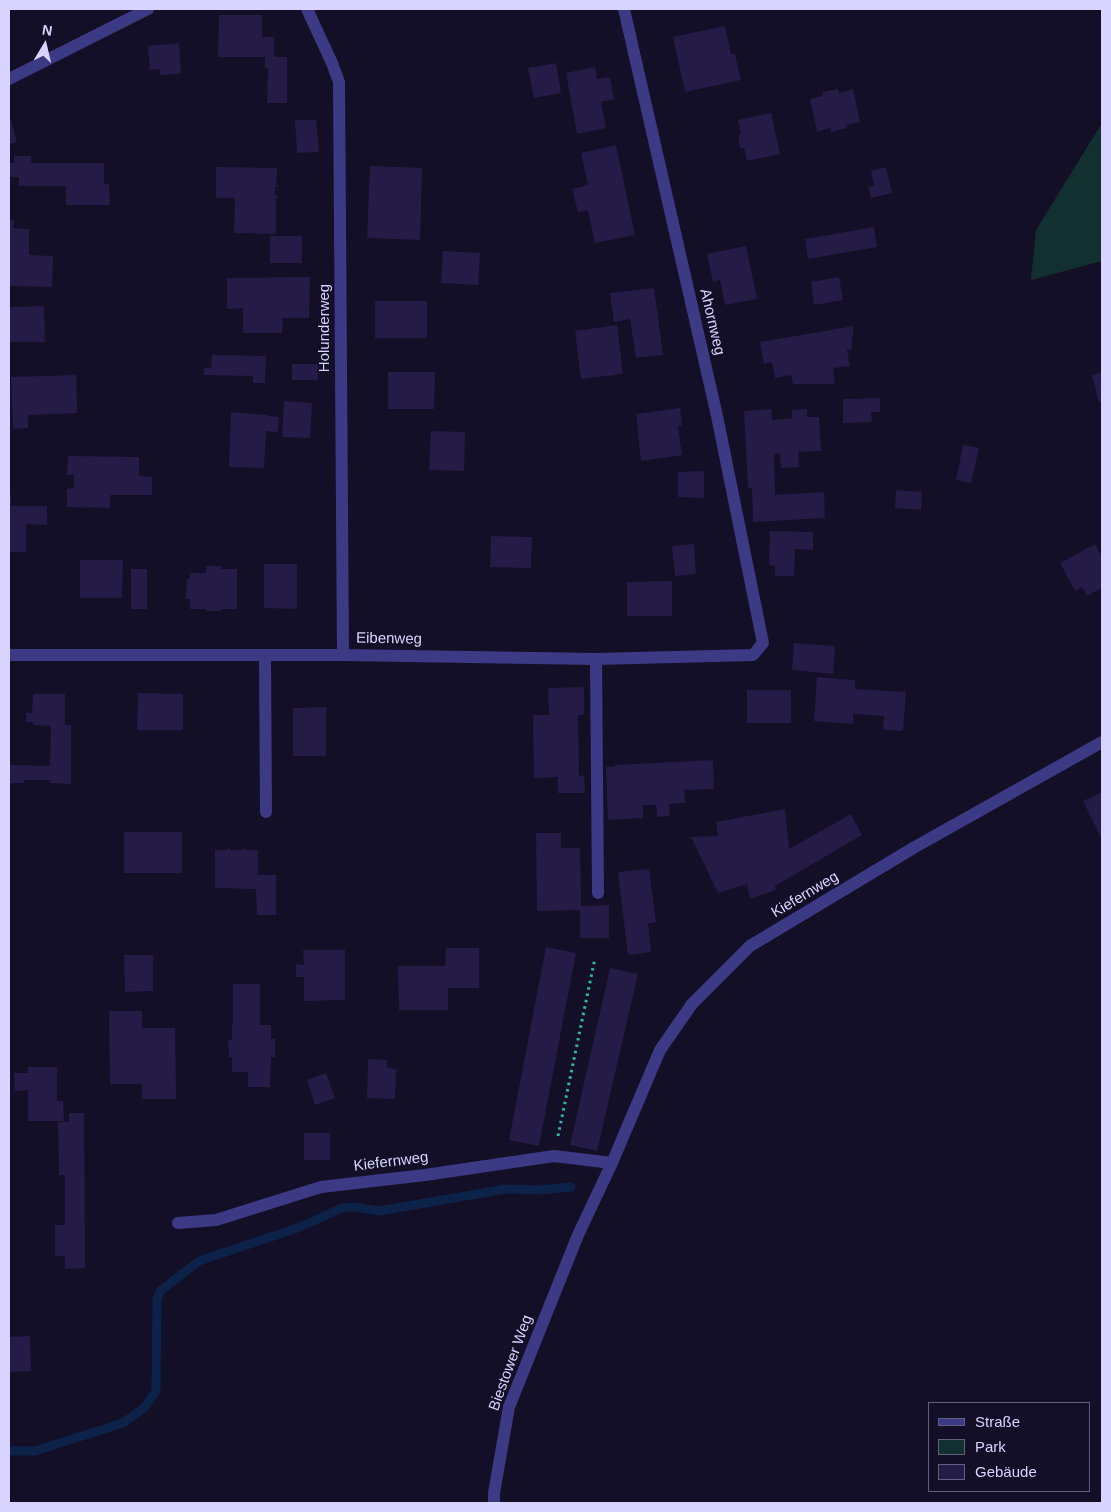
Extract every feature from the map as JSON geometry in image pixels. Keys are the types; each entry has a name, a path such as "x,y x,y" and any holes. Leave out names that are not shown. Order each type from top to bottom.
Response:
{"street":[{"path":"9,79 148,9"},
{"name":"Holunderweg","path":"307,9 332,62 339,82 343,655"},
{"name":"Ahornweg","path":"624,9 717,416 763,643"},
{"name":"Eibenweg","path":"9,655 343,655 596,659 753,655 763,643"},
{"path":"265,655 266,812"},
{"path":"596,659 598,893"},
{"name":"Kiefernweg","path":"566,1267 660,1050 692,1004 750,946 923,843 1102,742"},
{"name":"Kiefernweg","path":"178,1223 216,1220 321,1187 425,1175 554,1156 612,1163"},
{"name":"Biestower Weg","path":"494,1503 494,1493 509,1407 566,1267"}],"path":[{"path":"554,1156 595,958"}],"green space":[{"path":"1102,123 1102,261 1031,280 1036,230"}],"building":[{"path":"219,15 262,15 262,37 274,37 274,57 287,57 287,103 267,103 268,68 265,68 265,57 218,57"},
{"path":"725,26 731,54 735,54 741,80 685,92 673,37"},
{"path":"179,43 181,74 160,75 160,69 150,70 148,46"},
{"path":"556,63 561,93 534,98 528,68"},
{"path":"595,67 597,79 610,77 614,99 601,102 606,128 577,134 566,73"},
{"path":"838,89 839,93 853,89 860,122 846,125 847,128 831,132 830,128 817,132 810,99 823,96 822,92"},
{"path":"771,113 780,154 747,161 744,148 740,148 738,135 741,134 738,120"},
{"path":"9,114 17,142 9,144"},
{"path":"295,120 316,120 319,152 297,153"},
{"path":"616,145 635,235 595,243 588,210 578,212 572,189 588,185 581,153"},
{"path":"14,156 31,156 31,163 104,163 104,184 109,184 110,205 66,205 66,186 19,186 19,177 9,177 9,163 14,163"},
{"path":"370,166 422,168 420,240 367,238"},
{"path":"216,167 277,168 276,185 281,185 275,187 275,195 278,196 276,198 276,234 234,233 235,198 216,198"},
{"path":"886,167 892,193 871,198 868,187 874,186 871,171"},
{"path":"9,220 14,220 13,228 29,229 29,255 53,256 52,287 9,286"},
{"path":"874,227 877,247 808,259 805,239"},
{"path":"270,236 302,236 302,263 270,263"},
{"path":"746,246 757,299 725,305 720,280 713,282 707,254"},
{"path":"443,251 480,253 478,285 441,283"},
{"path":"310,277 309,318 283,318 282,333 243,333 243,308 227,309 227,278"},
{"path":"839,277 843,300 814,305 811,282"},
{"path":"654,288 663,355 636,358 630,319 614,322 610,293"},
{"path":"375,301 427,301 427,338 375,338"},
{"path":"44,306 45,342 9,342 9,307"},
{"path":"617,325 623,374 581,379 575,331"},
{"path":"854,326 851,350 847,350 850,366 833,368 835,384 793,384 791,375 775,378 772,362 764,364 760,342"},
{"path":"212,355 266,356 265,383 253,383 253,376 204,375 204,368 211,368"},
{"path":"292,364 318,364 318,380 292,380"},
{"path":"388,372 435,372 434,409 388,409"},
{"path":"1102,372 1102,402 1099,403 1092,375"},
{"path":"76,375 77,413 28,415 28,428 13,429 11,377"},
{"path":"880,398 880,412 871,412 872,422 843,423 843,399"},
{"path":"284,401 312,403 310,438 282,437"},
{"path":"680,408 682,425 678,426 682,455 641,461 636,414"},
{"path":"771,409 772,420 792,418 792,410 807,409 807,417 819,417 821,451 798,452 799,467 781,468 780,454 774,453 775,495 824,492 825,518 753,522 752,488 748,488 744,411"},
{"path":"231,412 279,417 278,432 266,431 264,468 229,467"},
{"path":"431,431 465,432 464,471 429,470"},
{"path":"963,445 979,448 971,483 956,480"},
{"path":"68,456 139,457 139,476 152,477 152,495 110,495 110,508 67,507 67,489 74,488 74,475 67,475"},
{"path":"704,471 704,498 678,497 678,472"},
{"path":"896,490 922,492 921,510 895,508"},
{"path":"9,494 11,494 11,506 47,506 47,525 26,524 26,552 9,552"},
{"path":"770,531 813,532 813,550 795,549 794,576 775,576 775,566 769,565"},
{"path":"491,536 532,537 531,568 490,567"},
{"path":"694,544 696,574 675,576 672,546"},
{"path":"1095,544 1102,557 1102,588 1087,596 1082,587 1075,591 1060,563"},
{"path":"80,560 123,560 122,598 80,598"},
{"path":"264,564 297,564 297,609 264,608"},
{"path":"206,566 221,566 221,569 237,569 237,609 206,611 206,609 190,609 190,599 186,599 187,579 190,579 190,573 206,573"},
{"path":"131,569 147,569 147,609 131,609"},
{"path":"672,581 672,616 627,616 627,582"},
{"path":"794,643 835,646 833,674 792,670"},
{"path":"817,677 855,680 855,689 906,692 903,731 883,730 884,716 853,714 853,724 814,721"},
{"path":"584,687 584,715 578,715 579,776 584,775 585,793 558,793 558,777 534,778 533,715 549,715 548,688"},
{"path":"747,690 791,690 791,723 747,723"},
{"path":"138,693 183,694 183,730 137,730"},
{"path":"33,694 65,694 65,725 71,725 71,784 50,783 50,780 24,780 24,783 9,783 9,765 50,766 51,726 33,725 33,722 26,722 26,713 32,713"},
{"path":"326,707 326,756 293,756 293,708"},
{"path":"713,760 714,789 684,790 685,803 669,804 670,816 657,817 656,805 643,805 643,818 608,820 606,767"},
{"path":"1102,792 1102,835 1100,836 1083,801"},
{"path":"785,809 789,849 851,814 862,835 775,886 776,890 750,899 747,884 718,893 691,837 718,836 716,822"},
{"path":"124,832 182,832 182,873 124,873"},
{"path":"536,833 561,833 561,848 580,848 581,906 609,905 609,938 580,938 580,910 537,911"},
{"path":"230,846 230,850 242,850 243,846 244,850 258,850 258,875 276,875 276,915 257,915 256,889 215,888 215,850 228,850"},
{"path":"649,869 656,922 648,924 651,952 628,955 618,872"},
{"path":"546,947 576,953 539,1146 509,1140"},
{"path":"446,948 479,948 479,988 448,988 448,1010 399,1010 398,966 445,966"},
{"path":"303,950 345,950 345,1000 304,1001 304,977 296,977 296,964 304,965"},
{"path":"124,955 153,955 153,991 125,992"},
{"path":"610,968 638,974 597,1151 570,1145"},
{"path":"233,984 260,984 260,1025 271,1025 271,1039 275,1039 275,1057 271,1057 270,1087 248,1087 248,1072 232,1072 232,1057 229,1057 228,1040 232,1040"},
{"path":"109,1011 142,1011 142,1028 175,1028 176,1099 142,1099 142,1084 110,1084"},
{"path":"368,1059 387,1060 387,1068 396,1069 395,1099 367,1098"},
{"path":"28,1067 57,1067 57,1101 63,1101 64,1121 28,1121 28,1090 15,1091 14,1073 28,1073"},
{"path":"326,1073 335,1098 315,1105 307,1080"},
{"path":"69,1113 84,1113 85,1268 65,1269 65,1256 55,1256 55,1225 65,1225 65,1175 59,1175 58,1122 69,1122"},
{"path":"304,1133 330,1133 330,1160 304,1160"},
{"path":"30,1336 31,1371 9,1372 9,1337"}],"waterway":[{"path":"9,1451 35,1451 123,1423 144,1408 156,1391 157,1300 160,1291 199,1261 298,1228 342,1208 354,1207 379,1211 506,1189 540,1190 571,1187"}]}
